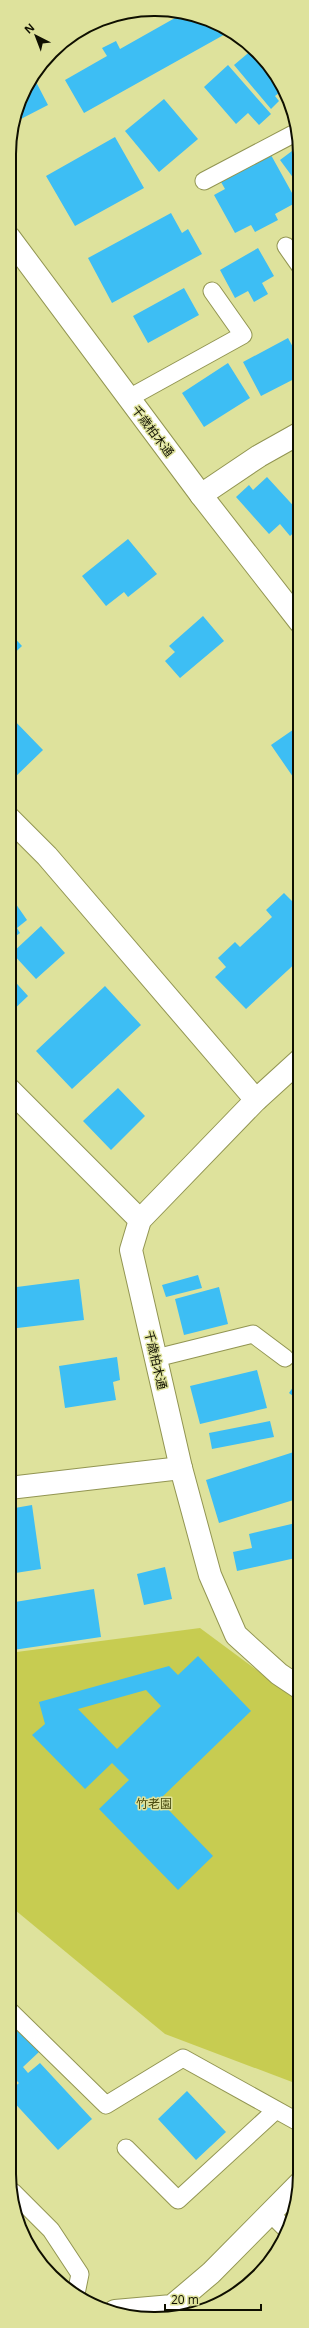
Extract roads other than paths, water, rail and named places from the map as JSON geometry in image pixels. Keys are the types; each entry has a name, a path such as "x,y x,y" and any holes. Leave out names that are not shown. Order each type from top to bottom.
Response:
{"street":[{"name":"千歳柏木通","path":"16,246 201,495 293,613"},
{"path":"201,495 260,456 293,437"},
{"path":"16,825 47,856 256,1100"},
{"name":"千歳柏木通","path":"293,1066 256,1100 140,1220 131,1250 181,1468 210,1575 236,1635 279,1674 293,1683"},
{"path":"16,1095 140,1220"},
{"path":"16,1487 181,1468"},
{"path":"128,2309 172,2306 211,2273 292,2190"}],"lane":[{"path":"204,181 292,135"},
{"path":"286,246 293,256"},
{"path":"129,398 243,335 212,291"},
{"path":"156,1358 253,1334 285,1358"},
{"path":"16,2017 106,2105 183,2058 293,2119"},
{"path":"126,2148 178,2200 276,2110"},
{"path":"18,2197 51,2230 80,2274 77,2288"},
{"path":"270,2213 283,2226"}],"park label":[{"name":"竹老園","path":"154,1803"}]}
